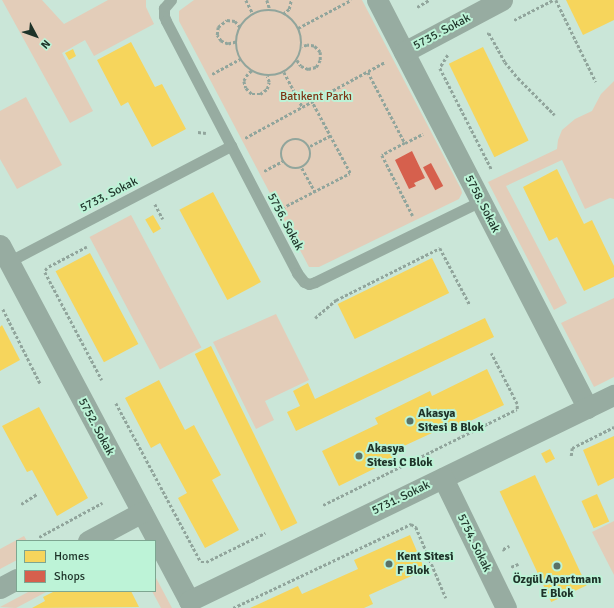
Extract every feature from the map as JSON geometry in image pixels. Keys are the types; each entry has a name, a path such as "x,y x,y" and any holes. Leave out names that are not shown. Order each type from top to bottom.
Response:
{"street":[{"name":"5758. Sokak","path":"377,0 588,408"},
{"name":"5735. Sokak","path":"404,52 502,0"},
{"name":"5752. Sokak","path":"3,258 191,604"},
{"name":"5731. Sokak","path":"191,604 443,478 614,395"},
{"name":"5754. Sokak","path":"443,478 506,608"},
{"path":"90,540 142,512"},
{"path":"0,588 16,580"}],"lane":[{"name":"5756. Sokak","path":"171,0 164,8 164,16 297,273 307,284 315,282 481,201"},
{"name":"5733. Sokak","path":"3,258 231,146"}],"path":[{"path":"246,0 253,14"},
{"path":"267,0 267,5 270,10"},
{"path":"284,14 289,9 291,0"},
{"path":"298,28 351,0"},
{"path":"417,7 429,0"},
{"path":"510,22 553,0"},
{"path":"556,0 596,82"},
{"path":"270,10 284,14 294,21 298,28 302,39 302,47 297,60 284,72 267,76 252,71 240,59 236,42 240,28 242,23 253,14 270,10"},
{"path":"236,42 228,44 221,41 217,35 218,27 227,20 235,21 240,28"},
{"path":"483,37 496,30"},
{"path":"489,33 510,69 555,115"},
{"path":"297,60 301,66 308,69 316,67 320,60 320,52 314,46 310,44 302,47"},
{"path":"231,146 404,52"},
{"path":"452,53 446,56 440,68 492,170"},
{"path":"208,76 240,59"},
{"path":"252,71 248,74 244,81 246,88 252,94 260,94 267,89 269,82 267,76"},
{"path":"284,72 303,107"},
{"path":"368,72 405,143"},
{"path":"278,210 350,173 312,102"},
{"path":"415,220 382,156 424,133"},
{"path":"310,146 330,136"},
{"path":"299,138 304,140 310,146 312,151 311,159 302,168 291,168 283,161 280,153 284,143 288,140 299,138"},
{"path":"259,174 283,161"},
{"path":"302,168 315,191"},
{"path":"154,203 163,219"},
{"path":"87,248 46,269 102,380"},
{"path":"314,318 336,300 438,249 442,251 470,305"},
{"path":"3,309 40,383"},
{"path":"67,312 63,314 68,322"},
{"path":"324,505 517,409 517,404 491,353"},
{"path":"116,403 201,562 206,562 265,533"},
{"path":"571,456 572,448 614,427"},
{"path":"21,504 37,494"},
{"path":"39,537 102,503"},
{"path":"232,608 412,524 416,527 446,598"},
{"path":"503,549 509,546"},
{"path":"512,567 518,564"}],"green space":[{"path":"2,0 42,0 64,24 108,0 146,0 146,7 154,24 94,56 85,40 62,53 93,111 70,123"},
{"name":"Batıkent Parkı","path":"194,0 362,0 461,189 462,193 459,199 319,267 309,267 179,21 179,11"},
{"path":"614,81 614,199 610,198 585,209 562,160 506,186 567,303 554,310 488,182 557,149 558,140 562,130 575,119 592,111 601,94"},
{"path":"26,97 62,165 17,189 0,159 0,111"},
{"path":"131,215 201,347 160,370 90,237"},
{"path":"614,298 614,377 594,387 561,323"},
{"path":"276,314 309,380 265,401 274,420 256,429 213,342"},
{"path":"614,521 614,575 592,532"},
{"path":"24,536 26,540 17,540"},
{"path":"16,540 16,561 0,569 0,549"},
{"path":"156,578 172,608 161,608 153,592 156,592"},
{"path":"28,592 46,592 16,608 0,607"}],"building: Homes":[{"path":"566,0 614,0 614,20 583,35"},
{"path":"131,42 155,87 162,84 186,129 152,147 128,102 121,106 97,60"},
{"path":"483,47 529,140 494,157 449,64"},
{"path":"73,49 76,56 69,60 65,53"},
{"path":"557,169 584,224 592,220 614,266 614,277 584,291 557,237 549,241 523,187"},
{"path":"213,192 261,282 227,300 179,210"},
{"path":"153,215 161,229 153,233 145,220"},
{"path":"90,253 138,344 104,362 56,271"},
{"path":"432,258 449,293 355,339 338,304"},
{"path":"485,318 494,337 296,431 287,412 300,406 293,391 308,383 315,399"},
{"path":"2,325 20,360 0,371 0,327"},
{"path":"211,346 297,523 281,531 195,354"},
{"path":"487,369 504,405 449,431 447,426 391,452 394,459 339,486 322,451 378,424 375,418 430,391 432,396"},
{"path":"159,380 185,430 194,425 221,475 212,480 239,530 205,548 178,498 187,493 160,443 151,448 125,398"},
{"path":"39,407 88,498 57,516 32,470 27,472 2,426"},
{"path":"614,436 614,478 598,486 583,450"},
{"path":"550,449 555,459 546,463 541,454"},
{"path":"535,475 587,586 551,602 500,491"},
{"path":"597,494 609,521 594,528 581,501"},
{"path":"410,535 425,570 369,595 373,604 364,608 250,608 298,586 302,594 358,569 354,560"},
{"path":"53,592 132,592 139,607 32,608 45,601 43,597"}],"building: Shops":[{"path":"412,151 425,178 414,183 416,186 409,189 395,160"},
{"path":"431,163 443,186 435,190 423,167"}],"place":[{"name":"Akasya Sitesi B Blok","path":"410,421"},
{"name":"Akasya Sitesi C Blok","path":"359,456"},
{"name":"Kent Sitesi F Blok","path":"389,564"},
{"name":"Özgül Apartmanı E Blok","path":"557,566"}]}
